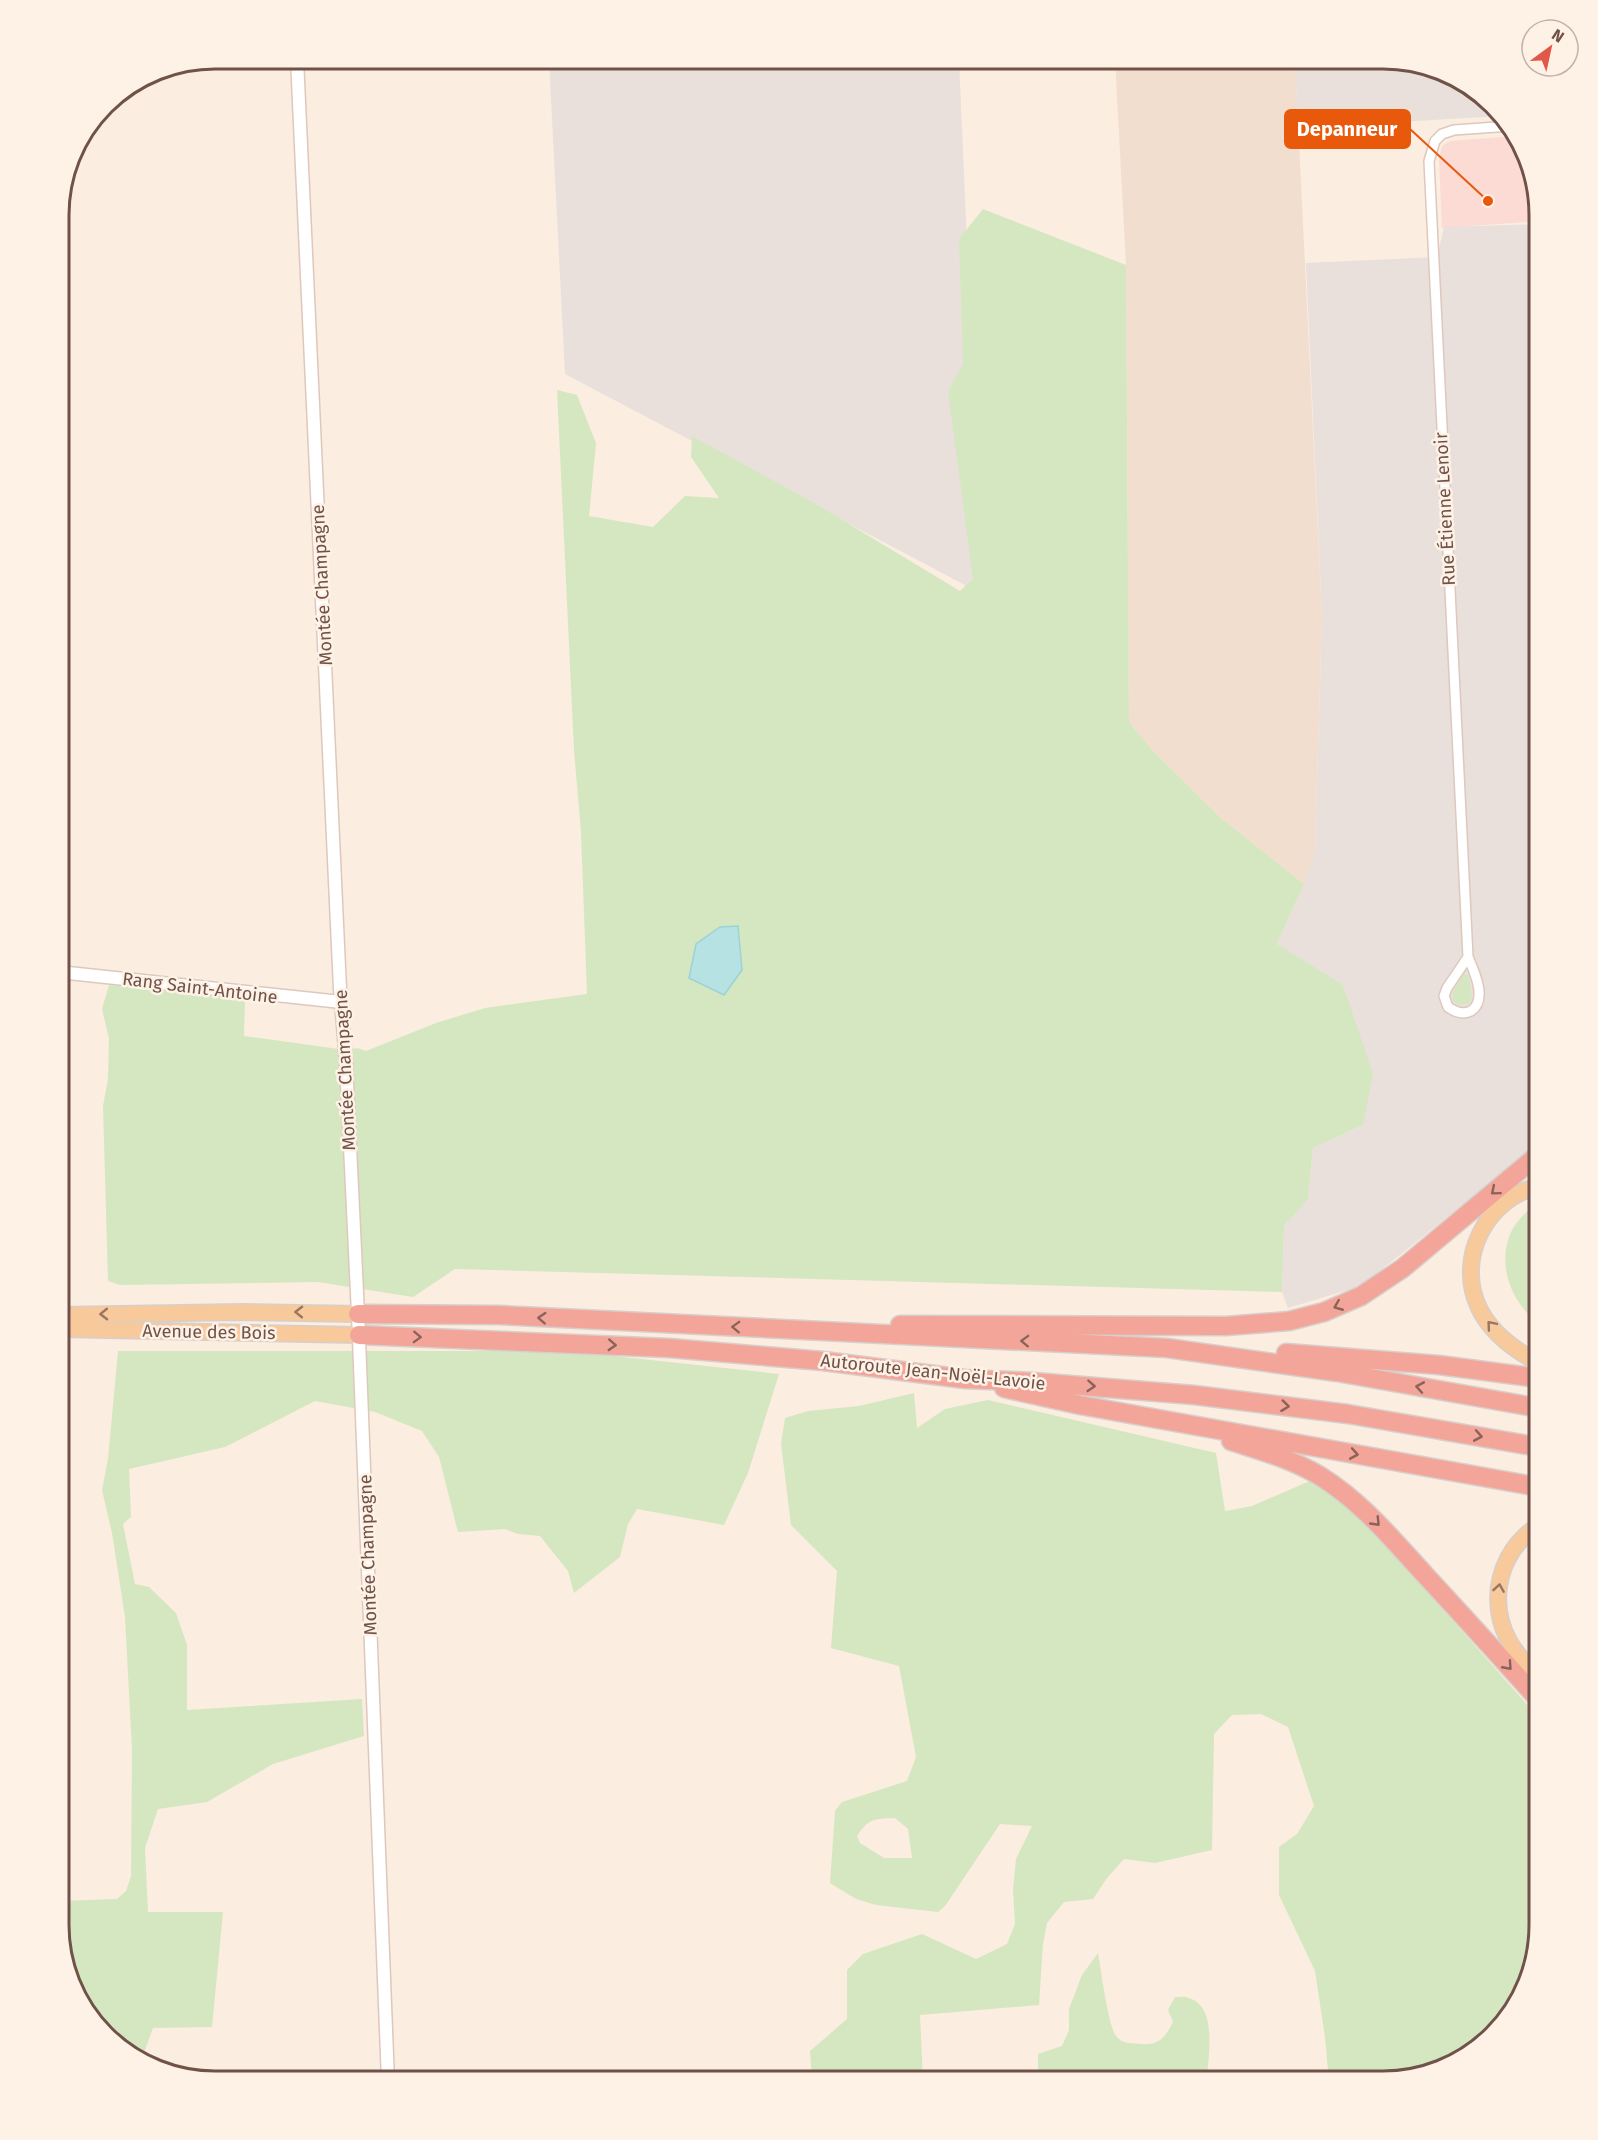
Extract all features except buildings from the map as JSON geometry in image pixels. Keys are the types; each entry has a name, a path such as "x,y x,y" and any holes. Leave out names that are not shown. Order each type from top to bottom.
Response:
{"highway":[{"path":"766,1328 942,1324 1216,1326 1289,1321 1338,1307 1383,1282 1529,1162"},
{"name":"Autoroute Jean-Noël-Lavoie","path":"358,1314 499,1316 1167,1348 1337,1372 1529,1406"},
{"name":"Autoroute Jean-Noël-Lavoie","path":"358,1335 669,1348 824,1361 965,1379 1107,1388 1250,1401 1356,1415 1529,1445"},
{"path":"1167,1348 1282,1352 1445,1365 1529,1377"},
{"path":"965,1379 1031,1395 1529,1485"},
{"path":"1152,1417 1283,1457 1309,1469 1338,1488 1377,1522 1529,1689"}],"main road":[{"path":"1529,1189 1512,1197 1492,1215 1476,1241 1471,1271 1475,1299 1488,1322 1514,1348 1529,1356"},
{"name":"Avenue des Bois","path":"69,1316 243,1312 358,1314"},
{"name":"Avenue des Bois","path":"69,1329 358,1335"},
{"path":"1529,1533 1521,1539 1510,1554 1500,1581 1498,1601 1501,1620 1510,1644 1529,1665"}],"street":[{"name":"Montée Champagne","path":"298,69 341,1002 358,1314 388,2071"},
{"name":"Rue Étienne Lenoir","path":"1468,957 1444,996 1448,1007 1461,1013 1473,1009 1478,1002 1479,992 1468,957 1429,161 1432,145 1442,134 1454,130 1499,127"},
{"name":"Rang Saint-Antoine","path":"69,973 341,1002"}],"shaded area":[{"path":"550,69 959,69 982,594 565,374"},
{"path":"1116,69 1295,69 1322,616 1315,850 1304,884 1221,818 1153,751 1129,722 1126,265"},
{"path":"1295,69 1393,69 1421,74 1456,89 1472,99 1491,117 1298,128"},
{"path":"1506,137 1521,168 1528,196 1529,222 1442,228 1439,159 1442,146 1450,141"},
{"path":"1529,224 1529,1152 1361,1286 1288,1308 1282,1292 1284,1226 1308,1198 1313,1148 1363,1125 1277,944 1304,884 1315,850 1322,616 1306,263 1437,257 1444,227"}],"green space":[{"path":"983,209 1126,265 1129,722 1153,751 1221,818 1304,884 1277,944 1343,985 1373,1074 1363,1125 1313,1148 1308,1199 1284,1226 1282,1292 455,1269 413,1297 318,1282 120,1285 108,1281 103,1106 108,1079 109,1039 102,1009 109,985 245,998 244,1036 346,1050 357,1048 366,1051 436,1023 485,1008 587,994 581,832 574,750 557,390 577,395 596,443 589,516 653,527 685,496 719,498 691,457 692,436 816,504 960,591 973,579 948,392 963,363 959,239"},
{"path":"1464,973 1469,976 1472,997 1469,1003 1459,1005 1453,1001 1452,993"},
{"path":"1529,1210 1529,1315 1514,1295 1506,1271 1505,1258 1511,1232"},
{"path":"118,1351 568,1351 779,1374 748,1473 724,1525 637,1509 628,1524 620,1557 574,1593 568,1571 540,1536 518,1534 505,1529 458,1532 439,1457 422,1431 375,1412 315,1401 225,1447 129,1469 131,1517 123,1524 135,1584 149,1587 176,1613 187,1645 187,1710 362,1699 364,1736 273,1764 207,1802 158,1809 145,1848 148,1912 223,1912 212,2027 153,2028 144,2052 119,2035 94,2006 80,1981 70,1944 69,1901 117,1899 126,1891 131,1876 132,1750 125,1617 112,1533 102,1490 108,1459"},
{"path":"914,1393 917,1428 945,1409 988,1400 1216,1453 1225,1511 1252,1506 1312,1480 1331,1492 1361,1517 1529,1707 1528,1944 1518,1981 1493,2021 1464,2046 1430,2063 1393,2071 1328,2071 1315,1971 1279,1895 1279,1847 1297,1834 1314,1806 1288,1727 1261,1714 1232,1715 1214,1734 1212,1850 1155,1863 1124,1859 1093,1899 1064,1902 1047,1923 1043,1944 1039,2005 920,2015 923,2071 811,2071 810,2051 847,2019 847,1970 863,1954 922,1934 976,1959 1007,1944 1015,1924 1013,1889 1016,1859 1032,1826 1000,1824 945,1906 938,1912 876,1905 856,1899 830,1883 835,1811 842,1802 907,1781 916,1757 899,1666 831,1648 837,1571 791,1525 781,1444 785,1418 808,1411 859,1406","holes":["895,1818 908,1829 912,1858 884,1858 860,1843 857,1836 865,1826 873,1821"]},
{"path":"1098,1953 1110,2021 1116,2036 1124,2042 1148,2044 1157,2042 1165,2036 1173,2022 1168,2010 1175,1997 1187,1997 1198,2003 1208,2022 1207,2071 1038,2071 1038,2054 1062,2046 1069,2030 1069,2009 1082,1975"}],"water":[{"path":"738,926 742,970 724,995 689,978 696,944 720,927"}],"place":[{"name":"Depanneur","path":"1488,201"}]}
